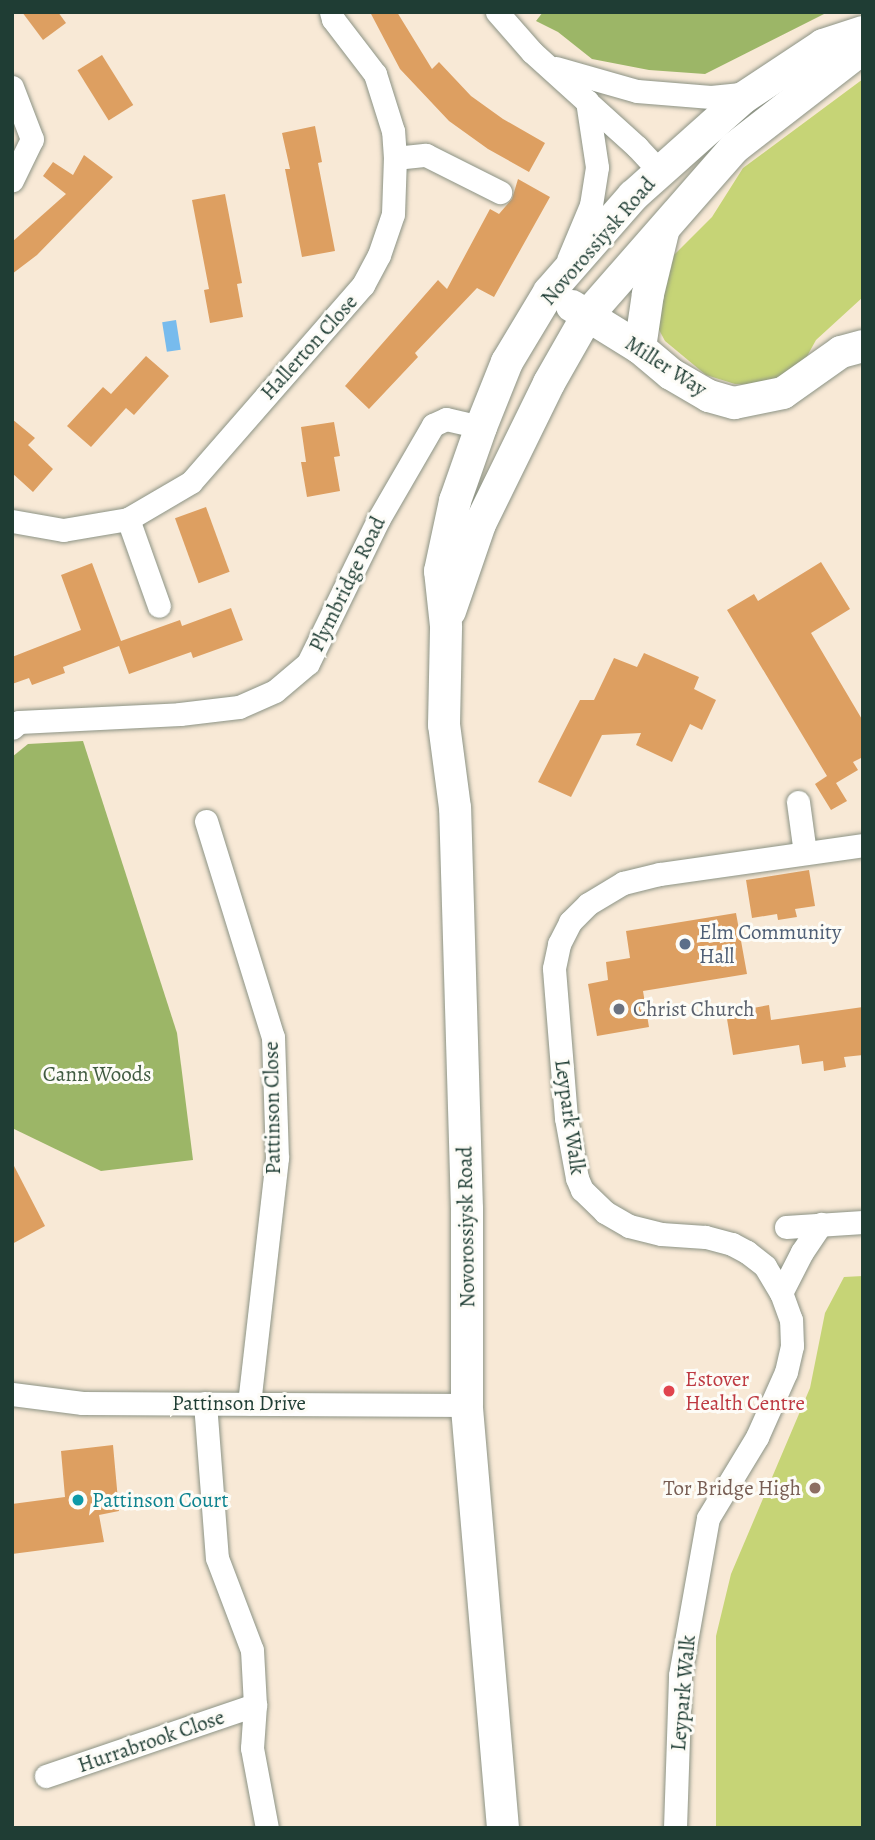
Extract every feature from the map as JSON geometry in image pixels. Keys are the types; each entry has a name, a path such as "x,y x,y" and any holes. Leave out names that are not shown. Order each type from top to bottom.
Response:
{"main road":[{"name":"Novorossiysk Road","path":"503,1828 467,1405 467,1209 454,808 444,725 446,626 440,571 455,501 481,427 507,362 553,288 659,172 751,93 823,45 863,32"},
{"name":"Novorossiysk Road","path":"446,626 480,524 549,383 587,316 686,199 734,148 863,48"},
{"path":"659,172 686,199"},
{"path":"640,348 648,294 665,224"},
{"name":"Miller Way","path":"553,288 587,316 640,348 671,374 709,396 734,403 761,400 783,393 841,352 863,346"}],"street":[{"name":"Hallerton Close","path":"12,521 63,530 128,519 191,482 363,285 379,254 393,214 393,131 375,74 333,19 331,12"},
{"path":"497,12 547,65 659,172"},
{"path":"547,65 637,92 712,97 751,93"},
{"path":"12,87 32,139 12,180"},
{"path":"553,288 591,205 597,167 587,102"},
{"path":"395,158 426,155 500,192"},
{"name":"Plymbridge Road","path":"12,728 19,722 180,714 239,707 275,691 308,663 378,520 433,425 446,419 481,427"},
{"path":"128,519 159,606"},
{"path":"798,802 805,853"},
{"name":"Pattinson Close","path":"206,821 273,1037 276,1158 249,1403"},
{"name":"Leypark Walk","path":"675,1828 680,1675 708,1518 757,1437 786,1373 792,1346 791,1320 781,1293 765,1266 732,1244 629,1226 605,1212 582,1190 577,1178 566,1118 554,968 559,944 570,922 588,904 623,883 660,874 863,845"},
{"path":"786,1227 863,1222"},
{"path":"781,1293 802,1252 821,1224"},
{"name":"Pattinson Drive","path":"12,1394 82,1403 467,1405"},
{"path":"205,1403 217,1558 252,1650 255,1705 252,1748 267,1828"},
{"name":"Hurrabrook Close","path":"46,1776 255,1705"}],"green space":[{"path":"543,12 828,12 705,74 649,70 592,59 558,32 536,21"},
{"path":"863,79 863,297 816,340 800,369 782,379 754,385 735,384 706,375 665,341 650,313 663,266 712,217 743,168"},
{"name":"Cann Woods","path":"83,741 177,1033 193,1160 101,1171 12,1128 12,757 28,744"},
{"name":"Tor Bridge High","path":"863,1276 863,1828 716,1828 716,1636 731,1574 810,1388 825,1313 844,1277"}],"water":[{"path":"176,320 181,350 167,352 162,322"}],"building":[{"path":"22,12 58,12 66,23 43,40"},
{"path":"370,12 397,12 432,69 439,62 471,96 503,119 545,143 529,172 488,149 449,121 400,69"},
{"path":"102,55 133,105 109,120 77,70"},
{"path":"315,126 322,162 318,163 335,251 302,257 285,169 290,169 282,133"},
{"path":"84,155 113,177 37,255 12,274 12,242 66,194 43,176 53,162 73,175"},
{"path":"518,179 550,197 494,297 477,288 415,353 418,357 369,409 345,386 438,280 447,289 490,209 499,214 512,199"},
{"path":"225,194 242,283 237,284 243,317 210,323 204,290 209,289 192,200"},
{"path":"146,356 169,376 134,415 126,408 91,447 67,426 103,387 111,394"},
{"path":"12,419 35,438 28,445 53,469 33,492 12,473"},
{"path":"334,422 340,456 334,457 340,491 307,497 301,462 306,462 301,427"},
{"path":"206,507 230,572 199,583 175,518"},
{"path":"821,562 850,609 811,633 863,721 863,757 853,762 858,770 836,783 847,801 831,810 815,784 827,776 727,610 754,594 758,601"},
{"path":"92,563 121,641 180,620 182,626 231,608 243,640 193,658 191,652 129,674 119,646 63,667 65,673 32,685 29,678 12,684 12,657 81,630 61,575"},
{"path":"644,653 699,677 694,689 716,700 702,730 690,724 672,762 636,745 641,733 602,735 571,797 538,782 580,700 594,700 614,658 637,667"},
{"path":"809,870 815,906 795,909 797,917 778,920 777,914 752,918 746,880"},
{"name":"Elm Community Hall","path":"736,913 747,974 643,991 649,1027 597,1036 588,984 608,980 606,962 630,958 626,931"},
{"path":"769,1005 771,1020 863,1007 863,1055 844,1057 846,1067 824,1071 823,1061 802,1064 799,1045 733,1055 726,1013"},
{"path":"12,1162 45,1226 12,1244"},
{"name":"Pattinson Court","path":"113,1445 119,1511 99,1515 104,1542 12,1554 12,1504 65,1497 61,1451"}],"place":[{"name":"Elm Community Hall","path":"685,944"},
{"name":"Christ Church","path":"619,1009"},
{"name":"Estover Health Centre","path":"669,1391"},
{"name":"Tor Bridge High","path":"815,1488"},
{"name":"Pattinson Court","path":"78,1500"}]}
